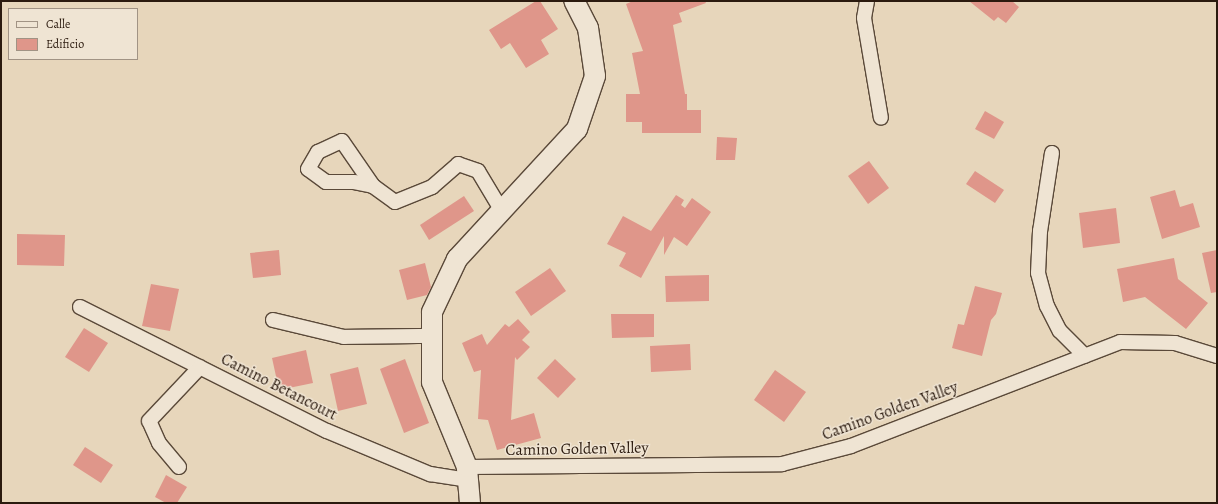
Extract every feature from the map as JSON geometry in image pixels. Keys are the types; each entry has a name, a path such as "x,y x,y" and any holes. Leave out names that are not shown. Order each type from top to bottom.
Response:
{"street":[{"path":"470,503 468,474 432,382 432,312 457,259 577,129 595,76 588,28 574,1"},
{"path":"868,1 864,18 881,118"},
{"path":"1052,153 1040,231 1038,273 1047,306 1060,331 1085,356"},
{"path":"373,186 395,202 432,187 458,164 478,171 502,210"},
{"name":"Camino Betancourt","path":"80,307 327,431 430,474 468,474"},
{"path":"273,320 344,337 432,336"},
{"name":"Camino Golden Valley","path":"468,474 782,464 851,446 1120,342 1175,344 1217,356"},
{"path":"179,467 159,443 149,421 200,367"}],"building":[{"path":"536,1 540,1 558,29 541,40 549,54 526,68 510,43 501,49 489,30"},
{"path":"633,1 705,1 706,3 679,13 682,22 673,25 685,94 687,94 687,110 701,110 701,133 642,133 642,122 626,122 626,94 640,94 632,53 643,51 626,4"},
{"path":"969,1 1012,1 1019,7 1006,23 998,17 994,21"},
{"path":"985,111 1004,122 994,139 975,129"},
{"path":"717,137 737,138 735,160 716,160"},
{"path":"869,161 889,188 868,204 848,176"},
{"path":"975,171 1004,190 995,203 966,184"},
{"path":"1175,190 1180,207 1193,203 1200,227 1162,239 1150,197"},
{"path":"676,195 684,200 681,205 685,208 692,198 711,212 687,246 674,237 664,255 664,236 641,278 619,266 626,253 607,244 623,216 651,231"},
{"path":"464,196 474,211 429,240 420,225"},
{"path":"1116,208 1120,243 1083,248 1079,213"},
{"path":"17,234 65,235 64,266 17,265"},
{"path":"279,250 281,275 253,278 250,253"},
{"path":"1217,250 1217,292 1211,293 1202,253"},
{"path":"1174,258 1178,279 1208,303 1186,329 1145,297 1123,302 1117,269"},
{"path":"425,263 431,287 427,295 407,300 399,270"},
{"path":"550,268 566,291 531,316 515,292"},
{"path":"709,275 709,301 666,302 665,276"},
{"path":"151,284 179,289 170,331 142,326"},
{"path":"975,286 1002,293 996,314 991,320 982,356 952,348 958,324 964,325"},
{"path":"611,314 654,314 654,337 612,338"},
{"path":"518,319 530,332 522,340 530,347 517,360 515,357 511,420 534,413 541,438 497,450 488,420 478,419 481,370 474,372 462,343 482,334 487,345 505,324 509,327"},
{"path":"84,328 108,343 89,372 65,357"},
{"path":"690,344 691,370 651,372 650,346"},
{"path":"306,350 313,383 279,390 272,358"},
{"path":"405,359 429,423 404,433 380,369"},
{"path":"555,359 576,379 558,398 537,378"},
{"path":"358,367 367,404 338,411 330,374"},
{"path":"775,370 806,392 784,422 754,400"},
{"path":"85,447 113,465 101,483 73,465"},
{"path":"166,475 187,487 177,503 166,503 155,497"}]}
